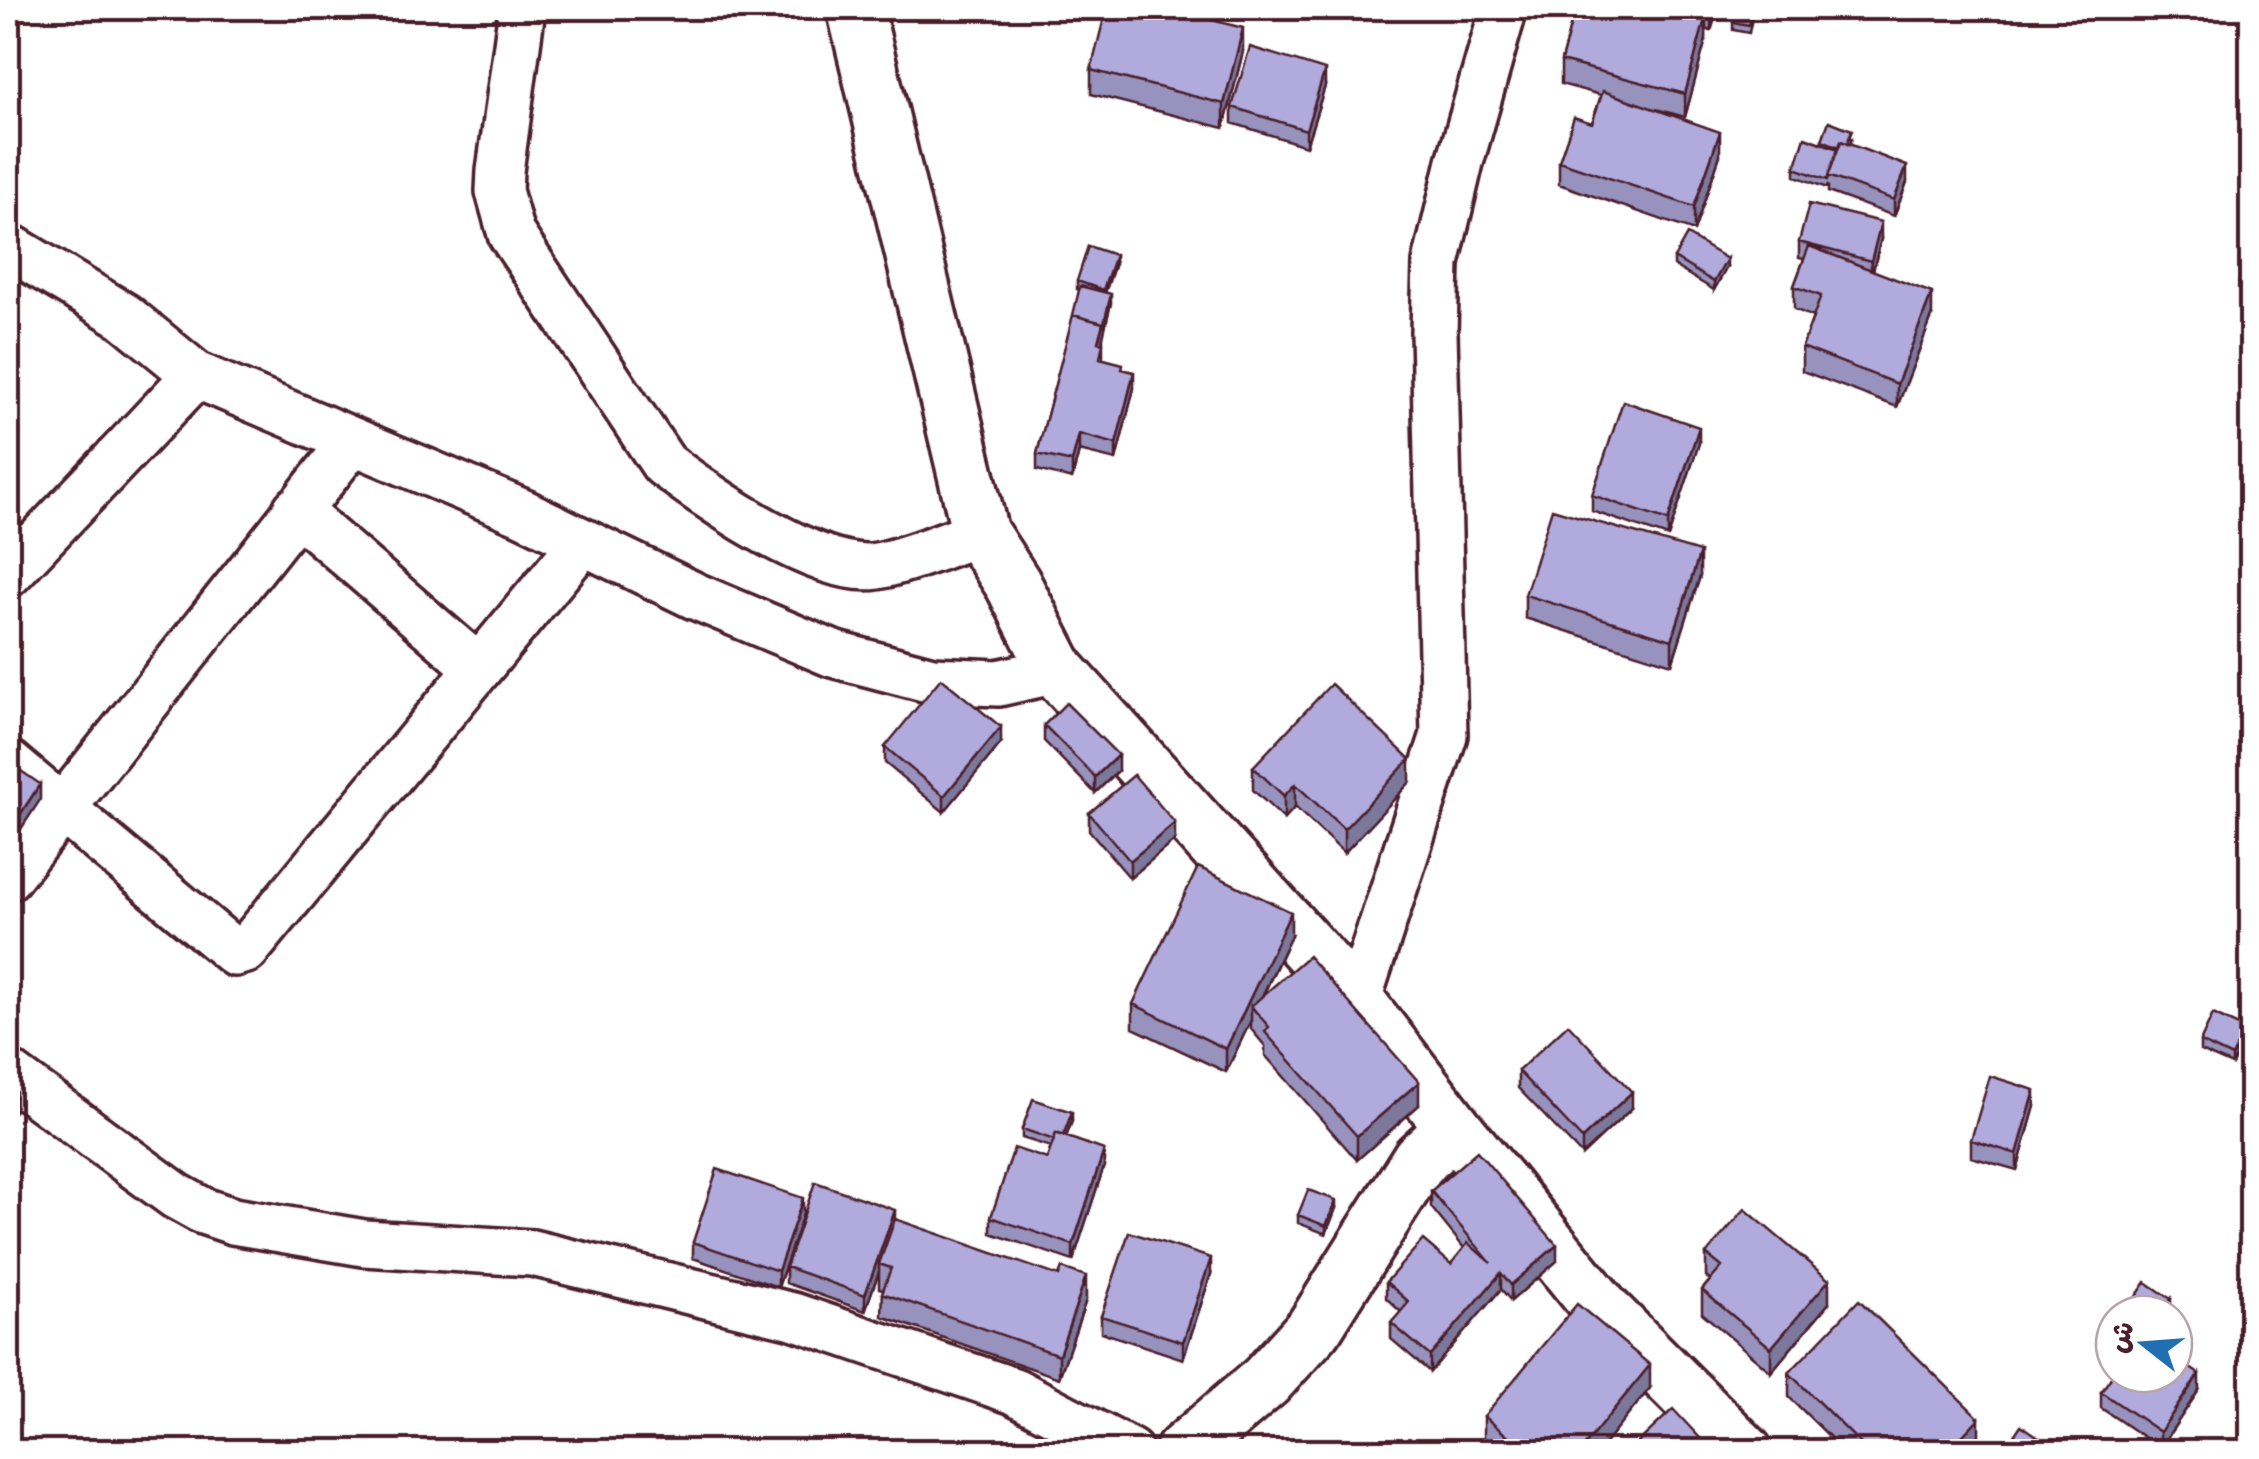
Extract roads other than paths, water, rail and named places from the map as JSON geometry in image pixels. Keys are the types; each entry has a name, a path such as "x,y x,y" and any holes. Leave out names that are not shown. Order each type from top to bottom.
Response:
{"main road":[{"path":"854,8 980,533 1013,584 1057,670 1357,1002 1603,1312 1744,1452"},
{"path":"1182,1452 1266,1382 1314,1328 1420,1159 1454,1128"}],"street":[{"path":"522,8 500,172 500,192 512,234 664,464 701,492 828,562 874,567 980,533"},
{"path":"1357,1002 1444,735 1434,332 1436,263 1504,8"},
{"path":"8,246 124,316 196,375 507,506 695,596 832,654 932,680 998,683 1057,670"},
{"path":"8,574 196,375"},
{"path":"8,877 352,442"},
{"path":"296,510 478,668"},
{"path":"8,763 235,953 246,950 583,542"},
{"path":"8,1073 176,1196 232,1221 364,1243 532,1252 793,1316 1014,1390 1130,1452"}]}
